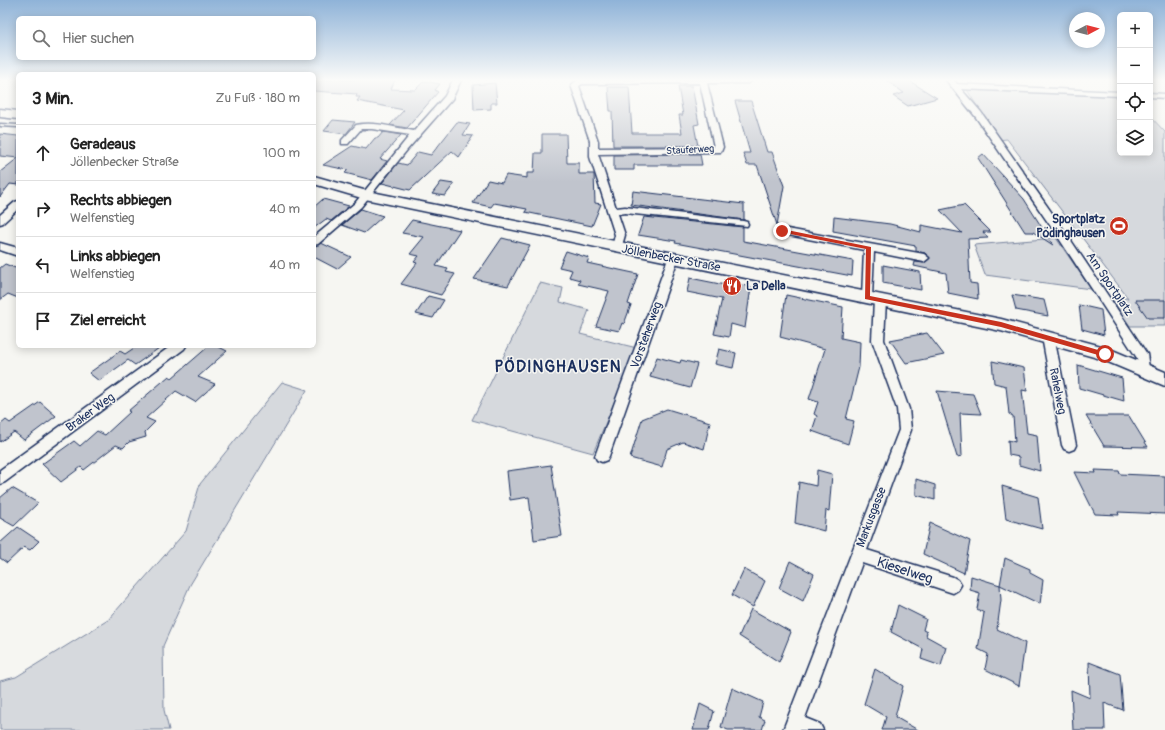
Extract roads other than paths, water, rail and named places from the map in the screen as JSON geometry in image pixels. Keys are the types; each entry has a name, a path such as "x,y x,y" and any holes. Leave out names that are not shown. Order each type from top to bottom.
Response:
{"main road":[{"name":"Jöllenbecker Straße","path":"316,181 365,195 1001,325 1098,352 1143,368 1165,379"}],"street":[{"path":"316,240 358,205 435,114"},
{"path":"585,114 594,141 594,151 620,235 617,247"},
{"name":"Stauferweg","path":"594,151 718,150 719,147 711,114"},
{"name":"Am Sportplatz","path":"976,114 1117,317 1143,357 1143,368"},
{"path":"345,142 359,127 372,126 417,134"},
{"path":"0,221 16,206"},
{"path":"613,212 625,210 744,224"},
{"path":"782,231 924,258"},
{"path":"0,246 16,251"},
{"name":"Markusgasse","path":"794,726 857,554 905,430 903,409 878,340 869,248"},
{"name":"Vorsteherweg","path":"602,456 673,259"},
{"name":"Rahelweg","path":"1048,337 1069,445"},
{"name":"Braker Weg","path":"0,478 177,348"},
{"name":"Kieselweg","path":"857,554 953,585"},
{"path":"794,726 814,730"}],"lane":[{"path":"0,125 16,126"}],"place":[{"name":"Sportplatz Pödinghausen","path":"1119,226"},
{"name":"La Della","path":"732,286"}],"district":[{"name":"PÖDINGHAUSEN","path":"558,366"}]}
